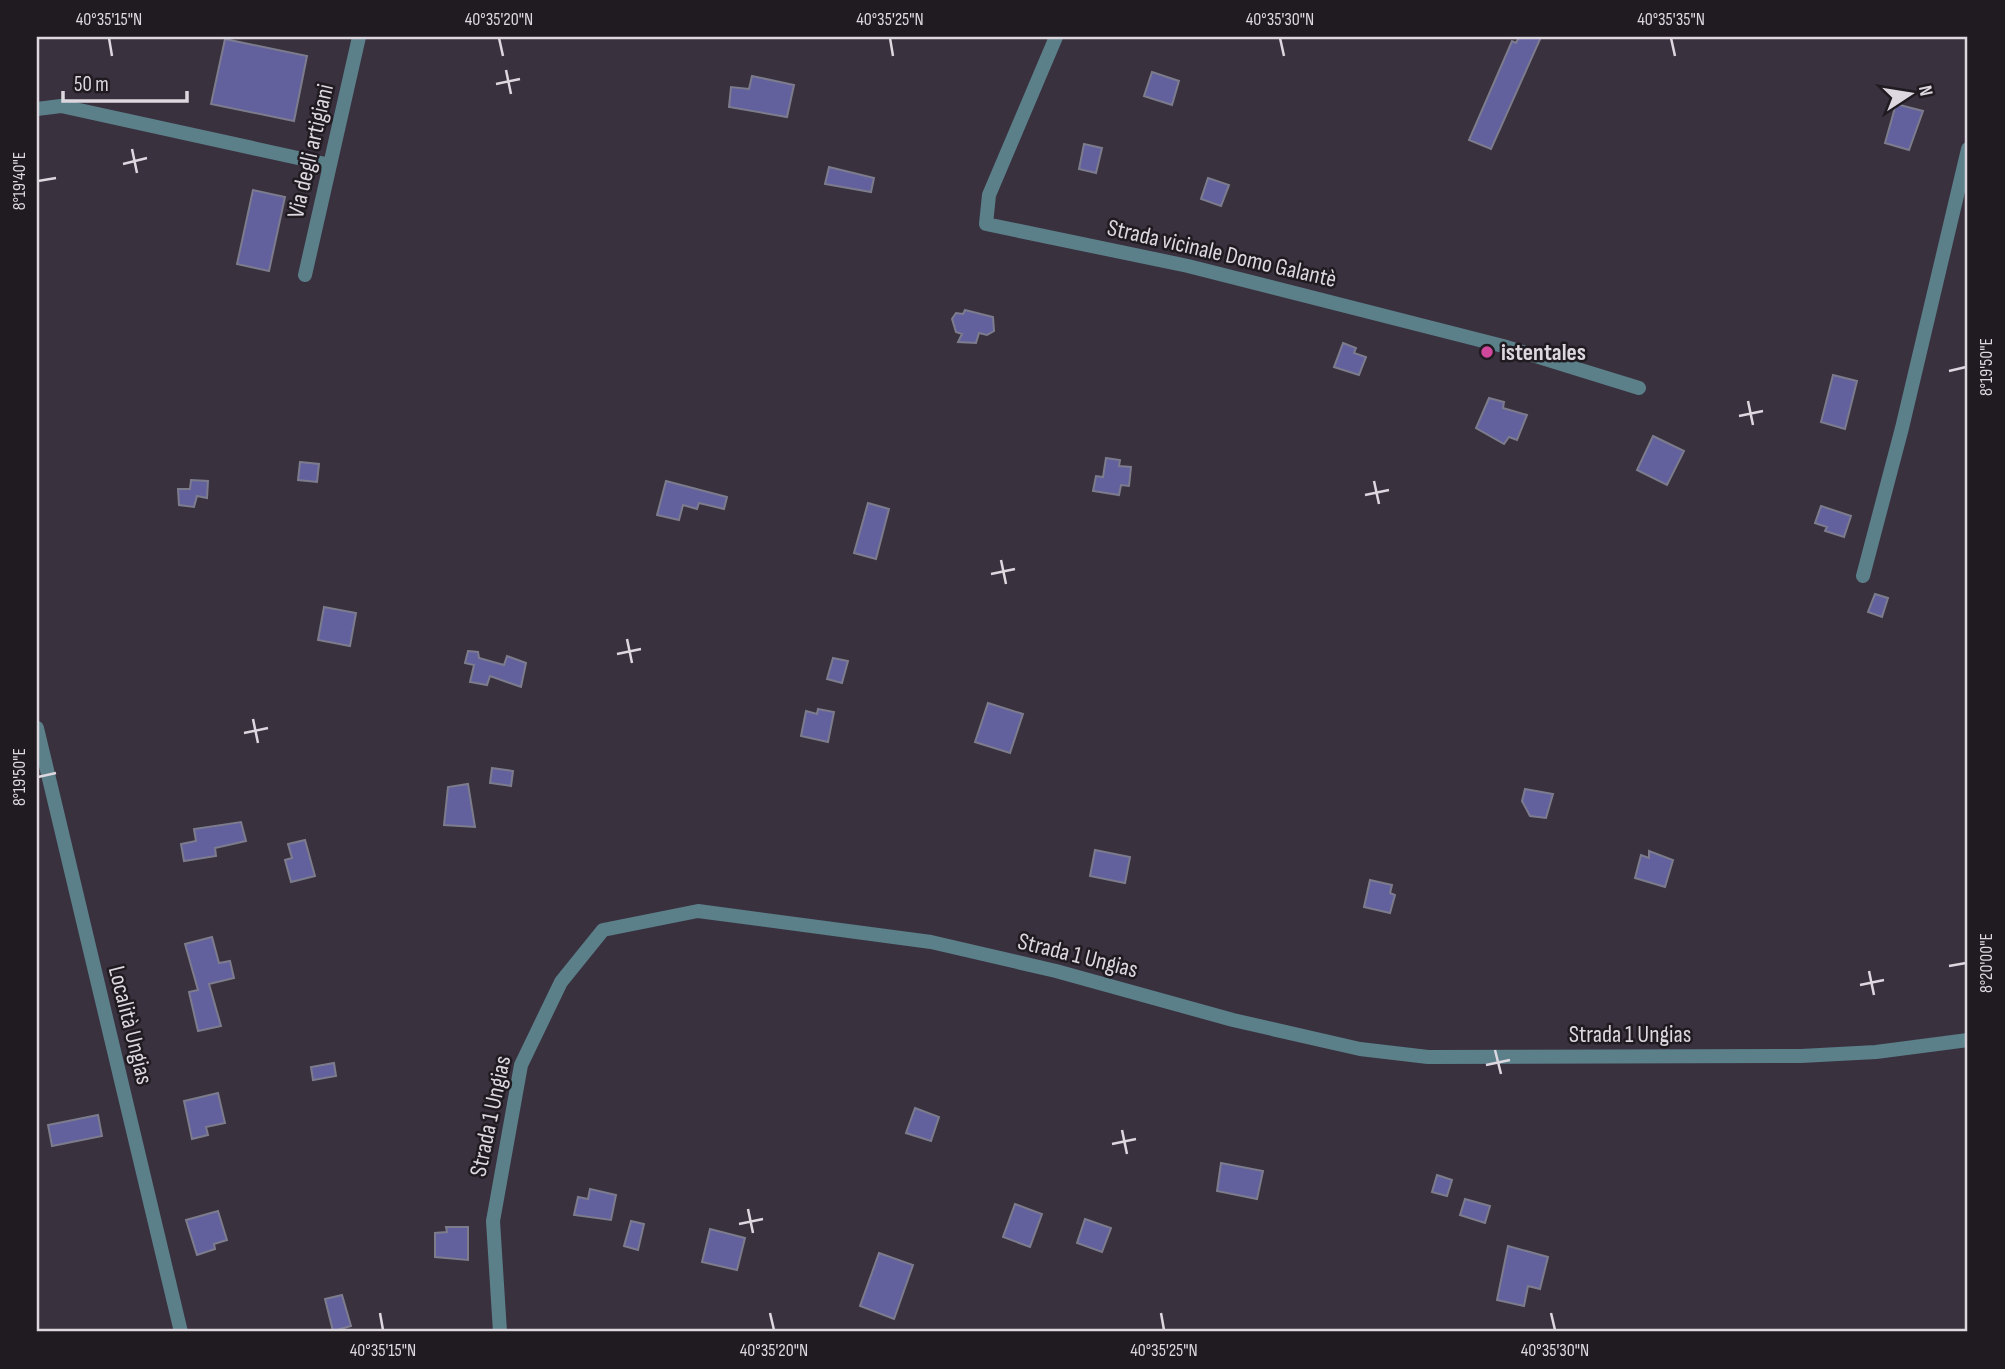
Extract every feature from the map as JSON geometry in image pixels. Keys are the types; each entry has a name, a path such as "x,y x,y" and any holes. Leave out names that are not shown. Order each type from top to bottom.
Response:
{"street":[{"name":"Via degli artigiani","path":"305,275 359,37"},
{"name":"Strada vicinale Domo Galantè","path":"1056,37 989,195 986,224 1202,269 1503,346 1639,388"},
{"path":"37,109 61,106 330,165"},
{"path":"1863,576 1902,428 1968,149"},
{"name":"Località Ungias","path":"37,728 181,1332"},
{"name":"Strada 1 Ungias","path":"500,1332 493,1221 521,1065 561,982 603,930 698,911 931,942 1056,971 1246,1023 1360,1049 1428,1057 1801,1056 1876,1052 1968,1040"}],"building":[{"path":"1519,37 1541,37 1491,149 1469,140 1512,41 1516,43"},
{"path":"225,39 307,56 294,121 211,104"},
{"path":"1152,72 1179,81 1172,105 1144,96"},
{"path":"752,76 794,85 787,117 729,107 731,87 749,89"},
{"path":"1896,104 1923,111 1909,150 1885,143"},
{"path":"1084,144 1102,148 1096,173 1079,169"},
{"path":"829,167 874,178 871,192 825,184"},
{"path":"1208,178 1229,185 1221,206 1201,199"},
{"path":"253,190 285,197 269,271 237,264"},
{"path":"965,310 993,317 994,331 987,335 979,333 976,343 958,342 962,334 956,332 952,319 956,313 963,314"},
{"path":"1343,343 1356,348 1354,353 1366,357 1359,375 1334,367"},
{"path":"1833,375 1857,381 1845,429 1821,422"},
{"path":"1489,398 1504,402 1503,408 1527,415 1517,440 1509,437 1504,444 1476,428"},
{"path":"1653,436 1684,451 1667,485 1637,470"},
{"path":"1106,458 1120,460 1119,466 1131,467 1129,486 1121,485 1119,495 1093,491 1096,476 1103,477"},
{"path":"300,462 319,464 317,482 298,480"},
{"path":"191,480 208,481 207,498 197,496 194,507 179,505 178,489 190,489"},
{"path":"666,481 727,497 724,509 699,503 697,509 683,505 679,520 657,515"},
{"path":"868,503 889,509 876,559 854,553"},
{"path":"1821,506 1851,516 1844,537 1825,531 1827,527 1815,523"},
{"path":"1875,594 1888,598 1882,617 1868,612"},
{"path":"324,607 356,613 350,646 318,640"},
{"path":"468,651 478,652 479,658 504,665 507,656 526,663 521,687 490,676 487,685 470,682 474,665 465,663"},
{"path":"833,658 848,661 842,683 827,679"},
{"path":"988,703 1023,714 1010,753 975,742"},
{"path":"818,709 834,712 828,742 801,736 806,711 817,714"},
{"path":"492,768 513,771 511,786 490,783"},
{"path":"468,784 475,827 444,825 448,787"},
{"path":"1525,789 1553,794 1546,818 1530,816 1522,801"},
{"path":"241,822 246,841 215,848 216,856 184,861 181,844 196,841 194,829"},
{"path":"305,840 315,876 291,882 285,860 292,858 288,844"},
{"path":"1095,850 1130,857 1125,883 1090,876"},
{"path":"1649,851 1673,860 1665,887 1635,878 1641,855 1649,858"},
{"path":"1370,880 1392,885 1390,893 1395,895 1390,913 1364,907"},
{"path":"212,937 219,963 230,961 234,978 209,984 221,1026 198,1031 189,992 198,990 185,944"},
{"path":"334,1063 336,1076 313,1080 311,1067"},
{"path":"218,1093 225,1123 206,1127 208,1135 192,1139 184,1101"},
{"path":"915,1108 939,1117 931,1141 906,1133"},
{"path":"98,1115 102,1136 52,1146 48,1125"},
{"path":"1221,1163 1263,1171 1257,1199 1217,1191"},
{"path":"1437,1175 1452,1180 1447,1196 1432,1192"},
{"path":"590,1189 616,1195 611,1220 574,1215 578,1197 588,1199"},
{"path":"1465,1199 1490,1206 1485,1223 1460,1215"},
{"path":"1015,1204 1042,1214 1030,1247 1003,1237"},
{"path":"218,1211 227,1240 214,1244 215,1249 197,1255 186,1220"},
{"path":"1085,1219 1111,1228 1102,1252 1077,1243"},
{"path":"631,1221 644,1224 638,1250 624,1246"},
{"path":"446,1227 468,1227 468,1260 435,1257 435,1233 447,1232"},
{"path":"710,1229 745,1238 737,1270 702,1262"},
{"path":"1508,1246 1548,1257 1540,1289 1528,1286 1524,1306 1497,1300"},
{"path":"879,1253 913,1265 894,1319 860,1306"},
{"path":"342,1295 351,1326 333,1331 325,1299"}],"place":[{"name":"istentales","path":"1487,352"}]}
